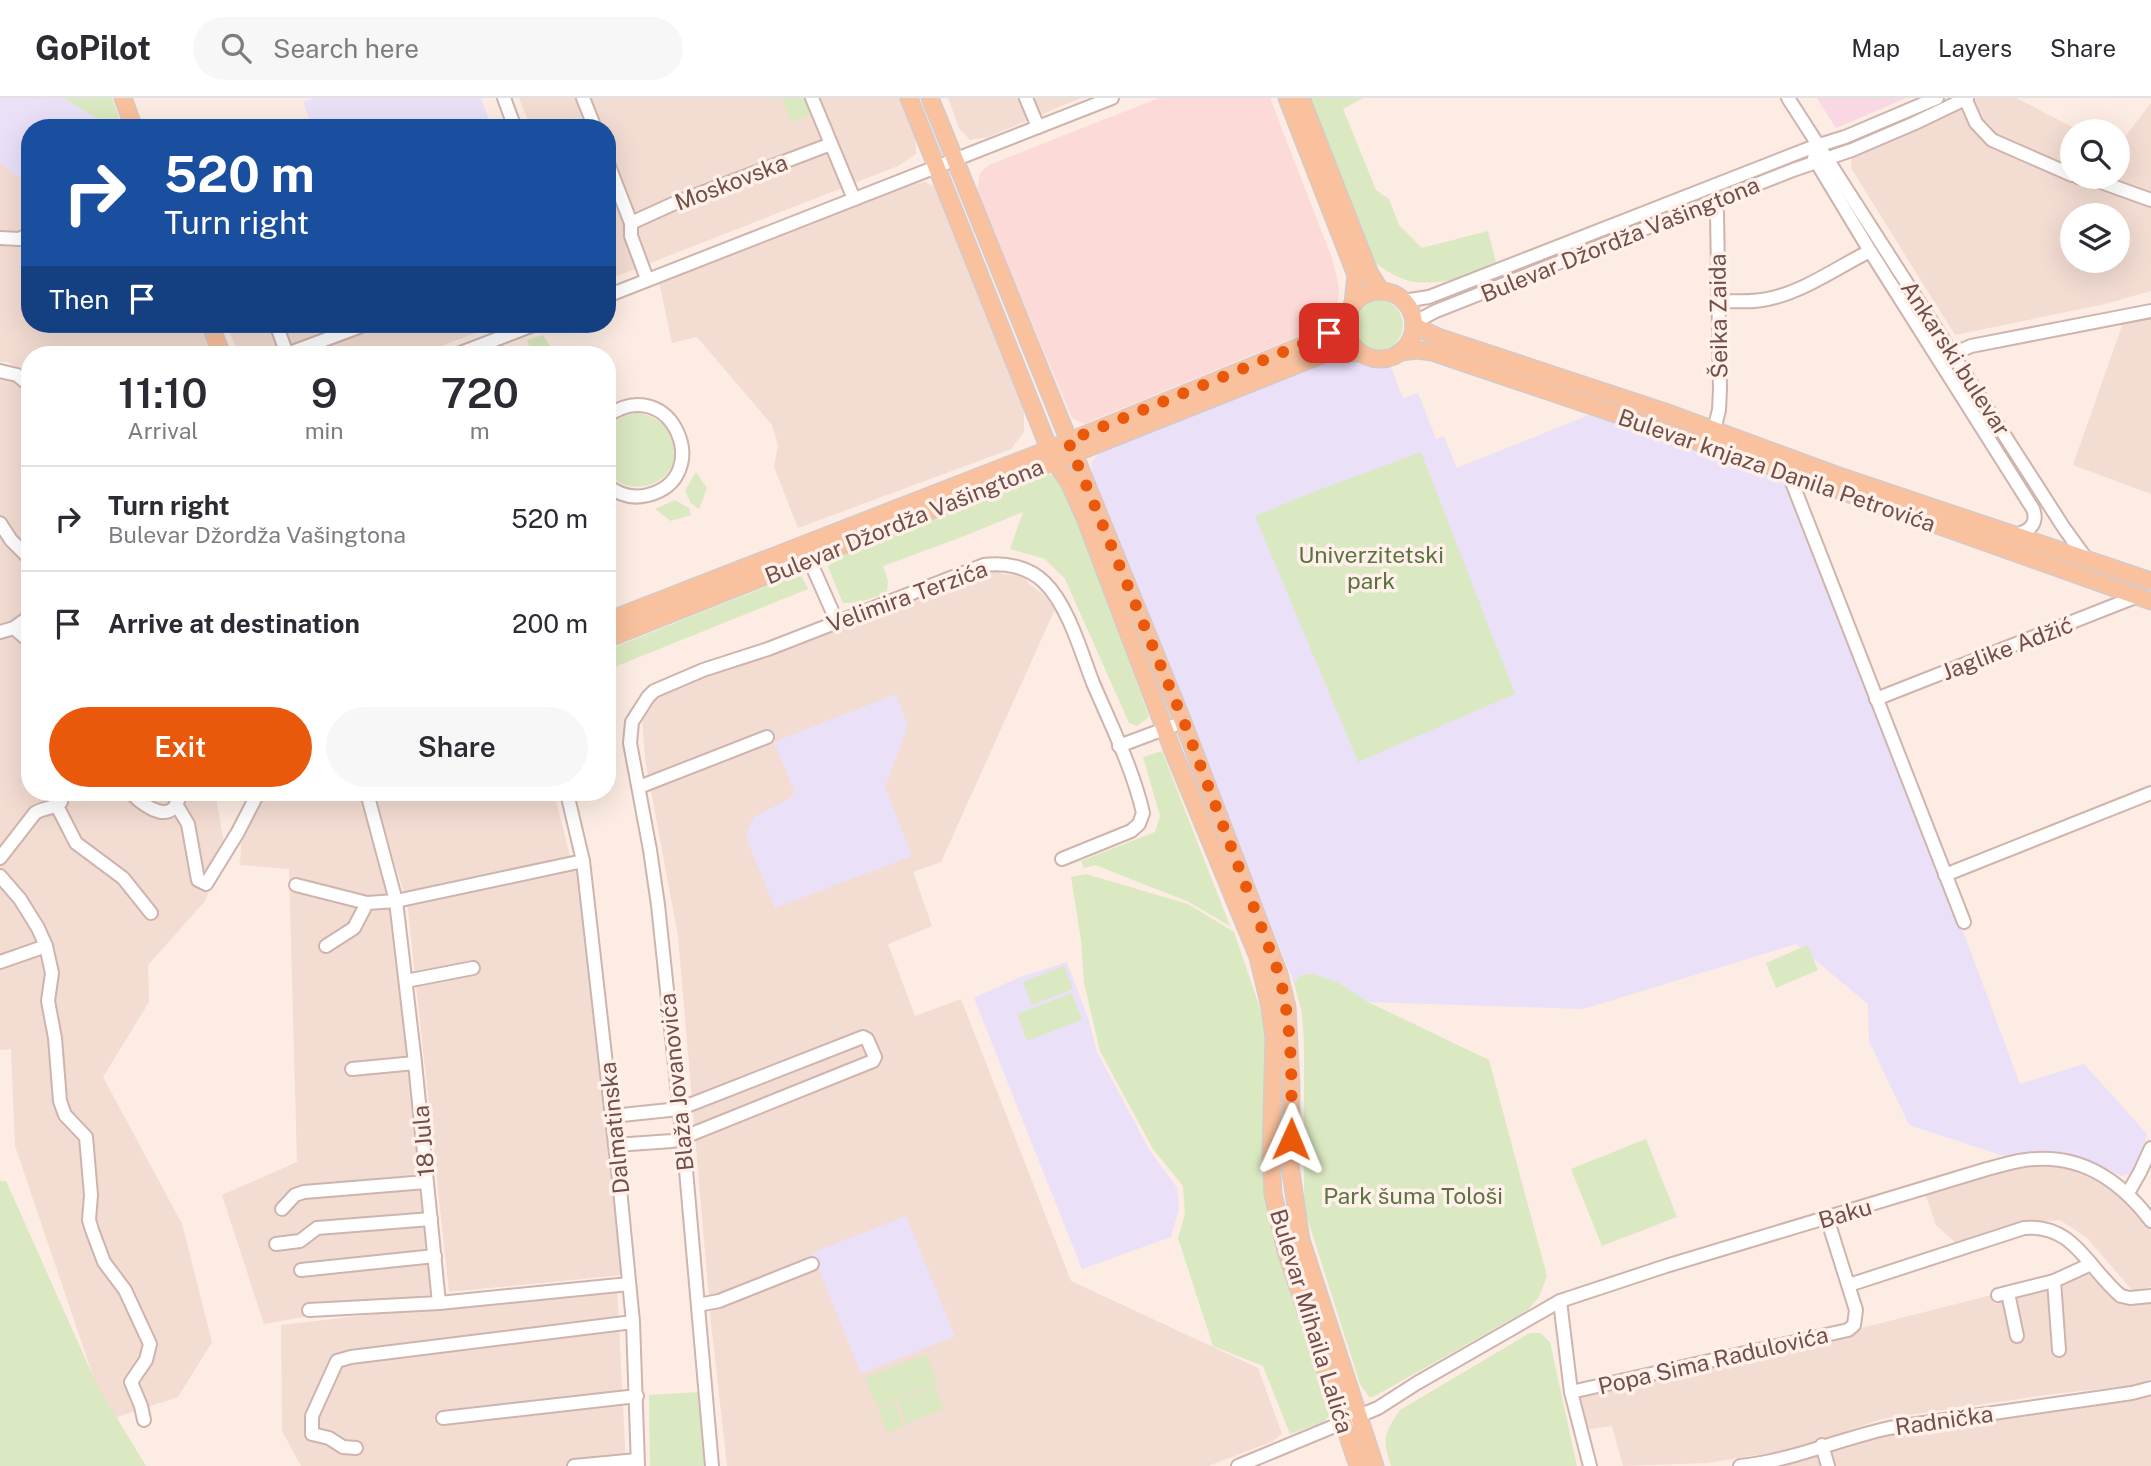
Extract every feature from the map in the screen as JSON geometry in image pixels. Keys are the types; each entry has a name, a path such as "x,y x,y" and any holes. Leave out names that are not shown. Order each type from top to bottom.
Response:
{"main road":[{"path":"123,98 131,119"},
{"name":"Bulevar Mihaila Lalića","path":"909,98 1052,455 1069,482 1085,518 1258,957 1265,979 1274,1038 1271,1155 1273,1194 1286,1251 1351,1421 1375,1466"},
{"name":"Bulevar Mihaila Lalića","path":"930,98 1184,722 1279,974 1287,1007 1292,1086 1290,1166 1301,1240 1351,1421 1358,1466"},
{"path":"1287,98 1356,275 1345,325 1349,341 1360,353 1377,359 1389,358 1401,352 1410,341 1414,325 1408,307 1389,293 1381,291 1363,296 1350,310"},
{"path":"1301,98 1370,274 1381,291"},
{"name":"Bulevar Džordža Vašingtona","path":"616,635 806,553 1052,455 1323,337 1350,310"},
{"name":"Bulevar knjaza Danila Petrovića","path":"1414,325 1449,341 2151,581"},
{"name":"Bulevar knjaza Danila Petrovića","path":"1401,352 1432,352 1788,472 2144,598"},
{"name":"Bulevar Džordža Vašingtona","path":"1070,447 1319,356 1329,353 1360,353"},
{"name":"Bulevar Džordža Vašingtona","path":"616,618 806,553"}],"street":[{"path":"504,98 512,119"},
{"path":"583,98 591,119"},
{"path":"812,98 854,199"},
{"path":"1026,98 1038,127"},
{"path":"616,292 1112,98"},
{"path":"1788,98 1822,161"},
{"name":"Bulevar Džordža Vašingtona","path":"1403,301 1429,297 1813,144 1845,137 1937,98"},
{"path":"1966,98 1976,123 1992,140 2060,170"},
{"name":"Bulevar Džordža Vašingtona","path":"1414,325 1436,311 1915,124 1966,98"},
{"name":"Moskovska","path":"631,223 675,203 831,144"},
{"name":"Ankarski bulevar","path":"1822,161 1870,251 2033,509 2033,526 2024,533 2017,534"},
{"name":"Ankarski bulevar","path":"1822,161 1953,353 2085,557"},
{"path":"616,184 631,223 631,236 647,279"},
{"path":"2120,189 2151,200"},
{"name":"Šeika Zaida","path":"1713,202 1717,213 1720,389 1714,430"},
{"path":"0,238 21,238"},
{"path":"1717,301 1759,300 1783,295 1870,251"},
{"path":"1939,360 1972,346 2151,311"},
{"path":"310,346 343,333"},
{"path":"479,346 512,333"},
{"path":"0,371 21,378"},
{"path":"616,412 626,407 658,410 680,434 682,454 674,478 659,491 650,495 630,496 616,491"},
{"path":"1788,472 1964,922"},
{"path":"0,523 21,550"},
{"path":"806,553 836,622"},
{"name":"Velimira Terzića","path":"643,703 654,691 694,674 768,649 984,565 998,563 1032,573 1043,580 1059,598 1143,813 1139,824 1131,831 1062,859"},
{"name":"Jaglike Adžić","path":"1876,699 2144,598"},
{"path":"0,632 21,623"},
{"path":"14,628 21,634"},
{"name":"Blaža Jovanovića","path":"643,703 632,722 630,743 658,905 712,1466"},
{"path":"1119,746 1184,722"},
{"path":"639,788 767,737"},
{"path":"1945,875 2151,793"},
{"path":"0,858 36,813 41,809 57,806 61,801"},
{"path":"140,801 152,811 166,812 176,801"},
{"path":"179,801 188,824 198,880 203,885 211,879 254,801"},
{"name":"18 Jula","path":"369,801 396,901 439,1303"},
{"name":"Dalmatinska","path":"569,801 583,861 612,1116 633,1322 638,1463"},
{"path":"57,806 76,843 123,878 151,914"},
{"path":"296,885 367,903 396,901 583,861"},
{"path":"0,876 20,899 46,946 52,973 48,1001 55,1038 60,1101 65,1115 86,1138 91,1195 89,1220 98,1250 125,1290 150,1344 146,1360 131,1382 144,1420"},
{"path":"326,946 354,928 367,903"},
{"path":"0,962 46,946"},
{"path":"406,981 473,968"},
{"path":"612,1116 679,1109 863,1037 867,1039 875,1057 873,1061 682,1138 615,1145"},
{"path":"352,1069 415,1063"},
{"path":"2128,1193 2151,1147"},
{"name":"Baku","path":"1240,1466 1378,1409 1417,1383 1560,1301 1987,1169 2036,1158 2088,1168 2106,1176 2128,1193 2151,1221"},
{"path":"282,1209 295,1195 304,1192 426,1182"},
{"name":"Popa Sima Radulovića","path":"1571,1392 1848,1329 1854,1325 1856,1318 1849,1285 1827,1217"},
{"path":"276,1244 300,1241 317,1228 431,1219"},
{"path":"1849,1285 2024,1228 2035,1227 2057,1231 2068,1239 2121,1296 2151,1296"},
{"path":"301,1270 435,1256"},
{"path":"698,1305 719,1301 813,1264"},
{"path":"2017,1336 2003,1294 2054,1281 2091,1264"},
{"path":"2054,1281 2059,1350"},
{"path":"309,1310 439,1303 629,1284"},
{"path":"1560,1301 1571,1392 1590,1466"},
{"path":"356,1448 343,1447 328,1438 312,1434 312,1416 337,1361 351,1357 633,1322"},
{"name":"Radnička","path":"1740,1466 1778,1460 1822,1445 1889,1428 2151,1388"},
{"path":"443,1418 637,1396"},
{"path":"1822,1445 1828,1466"},
{"path":"574,1466 638,1463"}],"shaded area":[{"path":"0,98 63,98 99,119 21,119 21,333 210,333 214,346 21,346 21,369 7,362 0,362"},
{"path":"0,98 63,98 99,119 21,119 21,176 12,174 0,162"},
{"path":"314,98 481,98 489,119 310,119 303,102"},
{"path":"519,98 902,98 916,135 916,154 898,166 616,276 616,119 527,119"},
{"path":"948,98 1081,98 988,137 970,140 959,128"},
{"path":"1159,98 1270,98 1333,261 1339,288 1338,301 1318,328 1084,424 1072,418 977,192 980,173 989,165"},
{"path":"1817,98 1906,98 1836,128"},
{"path":"1978,98 2016,98 2060,121 2060,189 2130,189 2130,130 2151,103 2151,291 2105,304 1955,335 1851,168 1852,154"},
{"path":"925,182 935,187 1024,410 1024,432 1011,449 798,528 774,467 778,445 772,425 697,337 672,343 659,282"},
{"path":"2151,317 2151,494 2073,465 2123,323"},
{"path":"230,333 475,333 442,346 235,346"},
{"path":"1326,357 1347,357 1366,366 1390,365 1403,398 1418,393 1436,439 1444,436 1457,468 1592,414 1788,481 1938,864 2020,1084 2084,1064 2147,1134 2136,1173 2121,1176 2096,1163 2044,1150 2007,1157 1909,1125 1869,1041 1868,1004 1796,944 1583,1009 1368,1002 1339,983 1301,975 1294,983 1093,477 1091,463 1101,451"},
{"path":"0,379 15,379 21,385 21,801 216,801 225,848 205,901 148,965 149,1002 103,1077 182,1224 212,1342 178,1397 108,1420 15,1146 11,1049 0,1050"},
{"path":"999,571 1001,574 1024,575 1028,583 1044,595 1055,609 941,862 913,872 932,926 888,944 915,1016 961,999 1071,1281 1258,1368 1282,1434 1273,1441 1208,1466 727,1466 711,1323 678,936 645,759 642,718 653,699 680,685 964,577"},
{"path":"896,694 908,726 885,787 912,856 775,908 747,841 747,832 754,817 792,797 794,791 774,742"},
{"path":"259,801 365,801 399,914 437,1294 333,1308 320,1314 264,1324 222,1195 297,1162 289,869 240,865 242,831"},
{"path":"375,801 556,801 570,856 404,893"},
{"path":"577,869 623,1275 449,1292 407,901"},
{"path":"1067,962 1089,1021 1097,1052 1150,1151 1177,1188 1179,1209 1171,1237 1082,1269 974,998 1020,977"},
{"path":"2036,1161 2068,1168 2100,1183 2125,1199 2145,1220 2151,1227 2151,1287 2133,1291 2086,1237 2060,1220 2030,1223 1957,1244 1936,1225 1925,1193"},
{"path":"906,1216 955,1336 861,1374 812,1253"},
{"path":"2090,1261 2121,1305 2151,1300 2151,1379 2136,1385 1882,1419 1794,1449 1707,1463 1623,1466 1612,1426 1584,1430 1580,1394 1795,1345 2047,1281"},
{"path":"617,1286 626,1466 301,1466 282,1431 281,1325"},
{"path":"2151,1393 2151,1466 1782,1466 1813,1458 1849,1441 1909,1427"}],"green space":[{"path":"63,98 112,98 120,119 99,119"},
{"path":"782,98 807,98 813,114 791,122"},
{"path":"1309,98 1363,98 1343,109 1376,190 1389,199 1399,225 1422,248 1488,231 1498,270 1425,283 1397,277 1371,260"},
{"path":"1378,300 1396,307 1403,325 1396,343 1378,350 1360,343 1353,325 1360,307"},
{"path":"543,335 550,346 529,346 527,340"},
{"path":"637,413 647,415 671,433 676,451 674,461 669,471 656,482 639,487 616,479 616,421"},
{"name":"Univerzitetski park","path":"1421,452 1515,694 1358,762 1255,516"},
{"path":"696,472 707,488 699,509 691,503 685,491"},
{"path":"1042,473 1054,476 1067,486 1149,717 1137,726 1129,723 1065,579 1045,559 1010,549 1023,512 883,566 888,581 887,593 858,603 843,603 828,567 834,556"},
{"path":"675,500 689,508 691,515 671,521 655,509"},
{"path":"793,576 802,577 808,589 616,666 616,646"},
{"path":"1162,751 1230,926 1189,902 1095,865 1084,868 1081,861 1155,832 1160,816 1143,757"},
{"name":"Park šuma Tološi","path":"1086,874 1188,904 1234,932 1266,1025 1266,1144 1335,1407 1324,1422 1290,1434 1263,1366 1213,1346 1178,1238 1185,1214 1183,1186 1153,1149 1100,1051 1084,983 1081,940 1071,877"},
{"path":"1808,945 1818,970 1776,988 1766,963"},
{"path":"1064,966 1073,989 1032,1005 1023,982"},
{"name":"Park šuma Tološi","path":"1313,974 1339,983 1368,1002 1489,1060 1547,1276 1539,1297 1528,1310 1373,1397 1369,1397 1360,1384 1304,1208 1304,1042 1302,1013 1294,983 1301,975"},
{"path":"1072,993 1082,1020 1027,1041 1017,1014"},
{"path":"1646,1139 1677,1217 1602,1246 1571,1169"},
{"path":"0,1181 6,1181 98,1387 146,1466 0,1466"},
{"path":"1530,1333 1540,1333 1550,1342 1577,1466 1391,1466 1386,1449 1386,1436 1400,1410"},
{"path":"927,1354 938,1383 877,1407 865,1378"},
{"path":"935,1386 944,1409 906,1424 897,1401"},
{"path":"700,1392 709,1466 650,1466 649,1395"},
{"path":"894,1402 904,1426 887,1433 878,1409"}],"route":[{"path":"1291,1139 1292,1086 1287,1007 1279,974 1184,722 1068,441 1329,333"}]}
